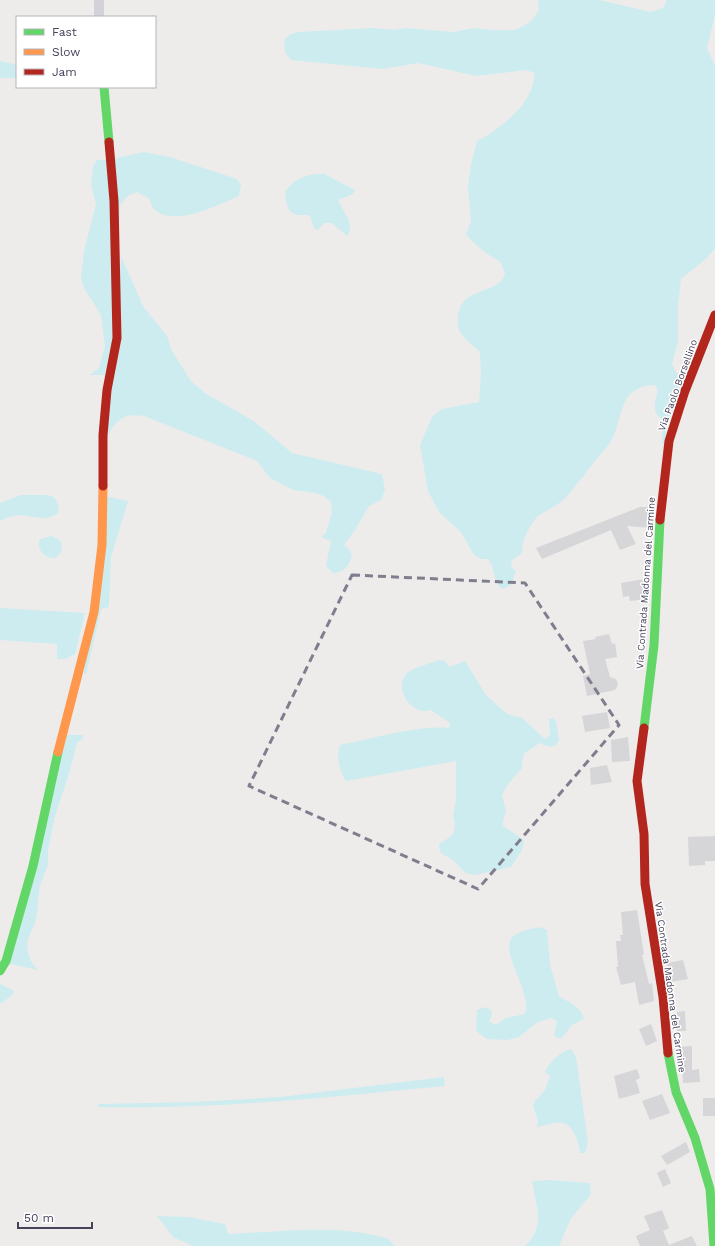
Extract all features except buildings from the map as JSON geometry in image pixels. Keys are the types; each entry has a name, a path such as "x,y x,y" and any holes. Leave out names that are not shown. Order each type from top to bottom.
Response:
{"street":[{"path":"99,0 99,16"},
{"path":"0,971 6,961 33,866 54,768 95,604 102,545 103,435 107,390 117,338 114,201 104,88"},
{"name":"Via Paolo Borsellino","path":"662,487 669,441 675,418 715,315"},
{"name":"Via Contrada Madonna del Carmine","path":"662,487 654,645 636,781 644,834 645,884 663,997 670,1063 676,1092 695,1138 710,1189 714,1246"}],"highlighted area":[{"path":"352,575 525,583 619,725 478,889 249,786"}],"shaded area":[{"path":"538,0 599,0 651,12 663,8 667,0 715,0 715,15 707,48 715,66 715,248 707,258 681,279 678,305 678,341 672,364 680,380 679,394 670,415 663,448 661,418 655,409 658,391 655,385 642,387 633,392 627,398 614,435 609,444 570,493 565,499 542,513 533,522 524,539 522,552 512,560 511,567 516,571 511,585 502,589 495,578 492,566 488,559 481,559 474,555 461,532 439,512 428,491 420,445 432,417 442,409 479,402 481,374 480,352 460,332 458,317 460,307 465,300 495,286 501,281 505,274 500,261 492,257 472,241 466,234 471,221 468,186 471,165 477,141 500,127 521,106 531,90 535,73 526,70 476,76 418,63 383,69 291,60 286,53 284,46 285,39 291,34 299,32 373,28 395,30 405,28 454,32 473,28 515,30 529,23 536,15 539,9"},
{"path":"0,61 16,65 16,78 0,78"},
{"path":"144,152 170,157 237,179 241,185 239,196 208,209 184,216 163,214 154,209 148,198 137,192 128,196 120,205 114,333 105,375 89,375 99,368 105,346 101,315 84,288 81,278 84,251 96,204 91,185 93,166 97,160 107,160"},
{"path":"316,174 324,174 355,190 353,194 338,200 349,221 350,231 347,236 332,223 324,223 318,230 314,228 310,216 297,215 289,209 286,202 285,192 291,184 299,179"},
{"path":"121,256 143,306 167,336 172,351 191,381 205,393 255,422 292,453 382,474 385,490 381,500 369,506 344,545 350,550 352,555 346,568 340,572 333,573 326,566 331,541 321,537 326,533 332,512 331,502 324,496 316,493 293,490 270,478 257,461 144,416 131,415 122,418 114,425 107,436"},
{"path":"21,495 46,495 54,497 59,507 58,513 48,518 18,515 0,521 0,503"},
{"path":"105,496 128,501 111,557 109,604 108,608 103,608 101,610 86,675 84,674"},
{"path":"51,536 60,540 62,545 61,552 55,558 44,555 39,547 40,539"},
{"path":"0,608 85,613 75,654 65,659 57,659 57,644 0,640"},
{"path":"439,660 445,661 449,667 465,661 486,695 507,714 522,718 545,739 550,736 549,719 554,718 556,721 559,740 556,745 550,747 539,743 526,752 523,757 522,768 508,784 502,795 506,811 503,826 524,840 522,850 511,867 475,875 470,874 465,872 454,861 440,852 439,844 450,837 454,832 455,824 453,816 456,800 456,761 346,781 342,773 338,759 340,745 409,730 449,728 450,723 431,710 424,711 411,705 406,700 403,693 403,679 407,673 417,667"},
{"path":"64,735 83,735 83,738 77,743 55,816 48,850 48,865 40,885 36,920 28,939 27,947 29,956 32,963 38,970 6,963"},
{"path":"539,927 547,930 550,965 559,996 574,1005 580,1011 584,1019 572,1025 562,1038 556,1038 554,1034 557,1021 551,1018 538,1022 519,1037 508,1040 487,1039 476,1031 477,1010 485,1007 491,1010 492,1016 489,1021 496,1025 505,1018 525,1014 526,1005 524,995 509,950 510,941 518,933"},
{"path":"0,984 13,990 14,994 0,1004"},
{"path":"571,1049 576,1057 588,1142 585,1153 580,1153 575,1135 567,1124 557,1123 537,1127 538,1120 533,1106 535,1101 545,1090 550,1076 545,1072 549,1064 559,1055"},
{"path":"444,1077 445,1086 272,1102 185,1107 98,1107 98,1104 195,1102 280,1097"},
{"path":"549,1180 590,1183 591,1194 570,1220 559,1246 525,1246 536,1231 538,1216 532,1181"},
{"path":"157,1216 188,1217 225,1224 228,1234 289,1230 350,1231 389,1239 394,1246 193,1246 173,1237"}],"traffic: fast":[{"path":"104,88 109,142"},
{"path":"644,728 654,645 660,520"},
{"path":"0,971 6,961 33,866 58,752"},
{"path":"668,1053 676,1092 695,1138 710,1189 714,1246"}],"traffic: slow":[{"path":"58,752 94,612 102,545 103,486"}],"traffic: jam":[{"path":"103,486 103,435 107,390 117,338 114,201 109,142"},
{"path":"660,520 669,441 685,391 715,315"},
{"path":"644,728 637,781 644,834 645,884 663,997 668,1053"}]}
